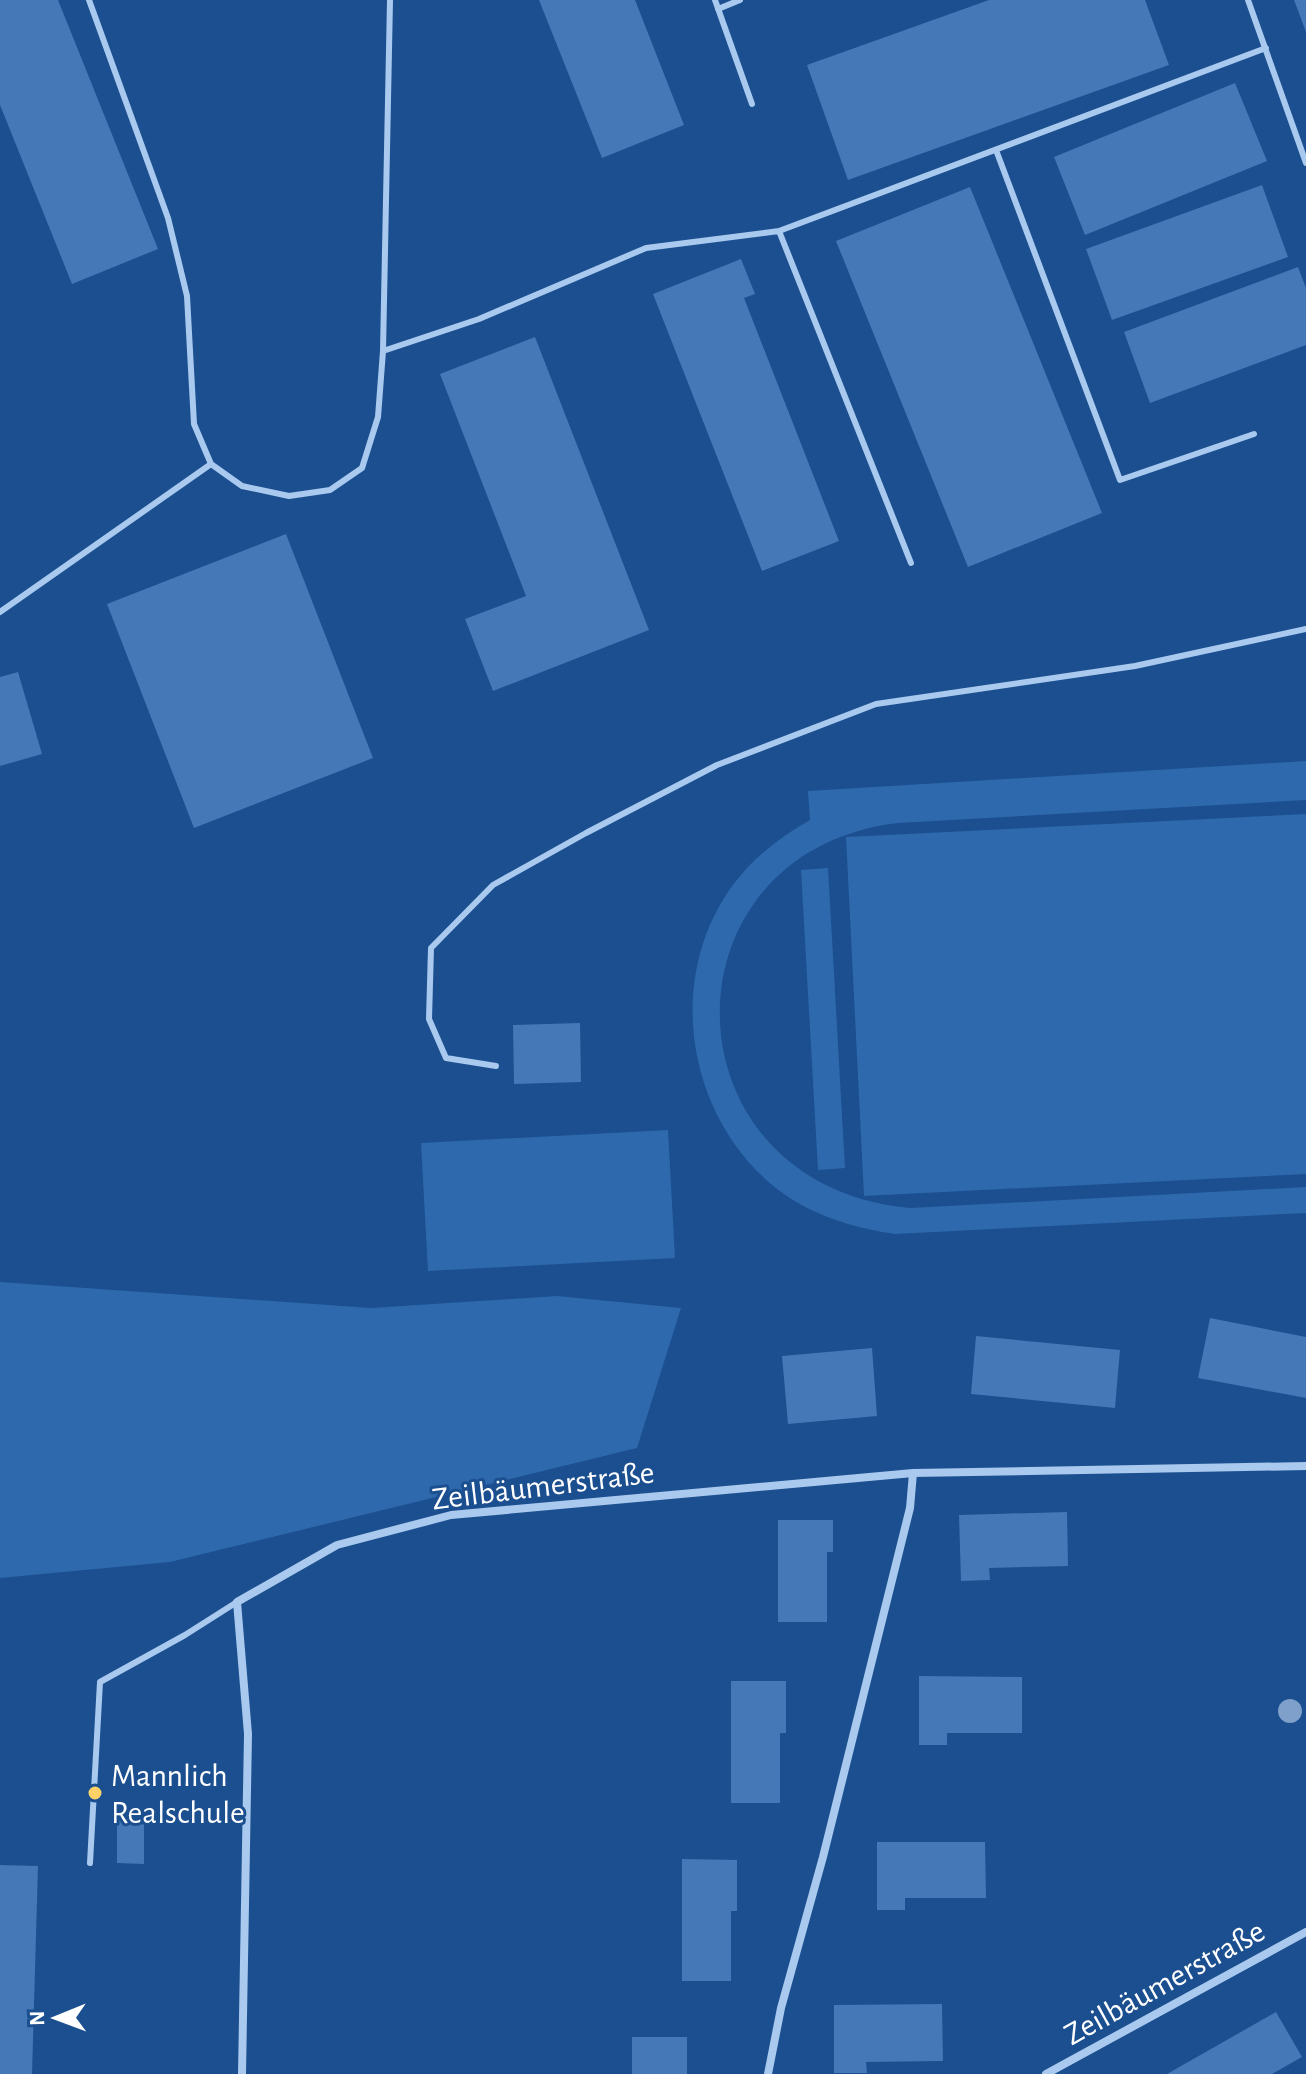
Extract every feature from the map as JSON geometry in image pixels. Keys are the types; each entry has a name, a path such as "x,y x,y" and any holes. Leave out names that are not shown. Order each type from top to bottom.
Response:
{"street":[{"name":"Zeilbäumerstraße","path":"237,1602 337,1545 451,1515 913,1473 1306,1466"},
{"path":"768,2074 781,2008 823,1857 910,1508 913,1473"},
{"path":"237,1602 248,1734 242,2074"},
{"name":"Zeilbäumerstraße","path":"1046,2074 1306,1932"}],"lane":[{"path":"89,0 168,218 187,296 194,424 211,464 242,486 289,496 330,490 362,468 378,417 383,351 390,0"},
{"path":"715,0 752,104"},
{"path":"718,9 740,0"},
{"path":"1248,0 1306,163"},
{"path":"383,351 479,319 646,248 779,231 1266,48"},
{"path":"996,150 1120,480 1254,434"},
{"path":"779,231 911,563"},
{"path":"0,612 211,464"},
{"path":"496,1066 446,1058 429,1019 431,948 493,885 586,833 717,765 876,704 1135,666 1306,629"},
{"path":"90,1863 100,1682 237,1602"}],"shaded area":[{"path":"1306,761 1306,800 898,823 819,847 762,892 730,952 720,1018 733,1084 769,1143 828,1186 910,1208 1306,1187 1306,1213 895,1234 833,1219 790,1198 744,1157 719,1119 702,1078 694,1034 694,990 702,946 720,905 747,868 777,841 810,820 808,791"},
{"path":"1306,814 1306,1174 864,1196 846,837"},
{"path":"828,868 845,1168 818,1170 801,870"},
{"path":"668,1130 675,1258 428,1271 421,1143"},
{"path":"0,1282 371,1308 557,1296 681,1308 637,1448 170,1562 0,1578"}],"building":[{"path":"0,0 58,0 158,249 72,284 0,105"},
{"path":"539,0 635,0 684,125 602,158"},
{"path":"989,0 1145,0 1169,65 848,180 807,65"},
{"path":"1294,0 1306,0 1306,32"},
{"path":"1235,83 1267,161 1085,235 1054,157"},
{"path":"1262,185 1288,257 1112,320 1086,249"},
{"path":"970,187 1102,513 968,567 836,241"},
{"path":"741,259 755,294 744,298 839,541 762,571 653,294"},
{"path":"1298,267 1306,288 1306,345 1150,403 1124,332"},
{"path":"535,337 649,630 493,691 465,619 526,596 440,374"},
{"path":"286,534 373,758 194,828 107,604"},
{"path":"18,672 42,754 0,766 0,677"},
{"path":"580,1023 581,1082 514,1084 513,1025"},
{"path":"1210,1318 1306,1337 1306,1398 1198,1378"},
{"path":"976,1336 1120,1350 1115,1408 971,1394"},
{"path":"872,1348 877,1416 788,1424 782,1356"},
{"path":"1067,1512 1068,1566 989,1568 990,1580 961,1581 959,1515"},
{"path":"778,1520 833,1520 833,1552 827,1552 827,1622 778,1622"},
{"path":"919,1676 1022,1677 1022,1733 947,1733 947,1745 919,1745"},
{"path":"731,1681 786,1681 786,1733 780,1733 780,1803 731,1803"},
{"path":"117,1820 144,1820 144,1864 117,1863"},
{"path":"877,1842 985,1842 986,1898 905,1898 905,1910 877,1910"},
{"path":"682,1859 737,1860 737,1911 731,1911 731,1981 682,1981"},
{"path":"0,1865 38,1866 32,2074 0,2074"},
{"path":"942,2004 943,2061 866,2062 867,2073 834,2073 834,2005"},
{"path":"1276,2012 1302,2057 1272,2074 1167,2074"},
{"path":"632,2037 687,2037 687,2074 632,2074"}],"place":[{"name":"Mannlich Realschule","path":"95,1793"}]}
